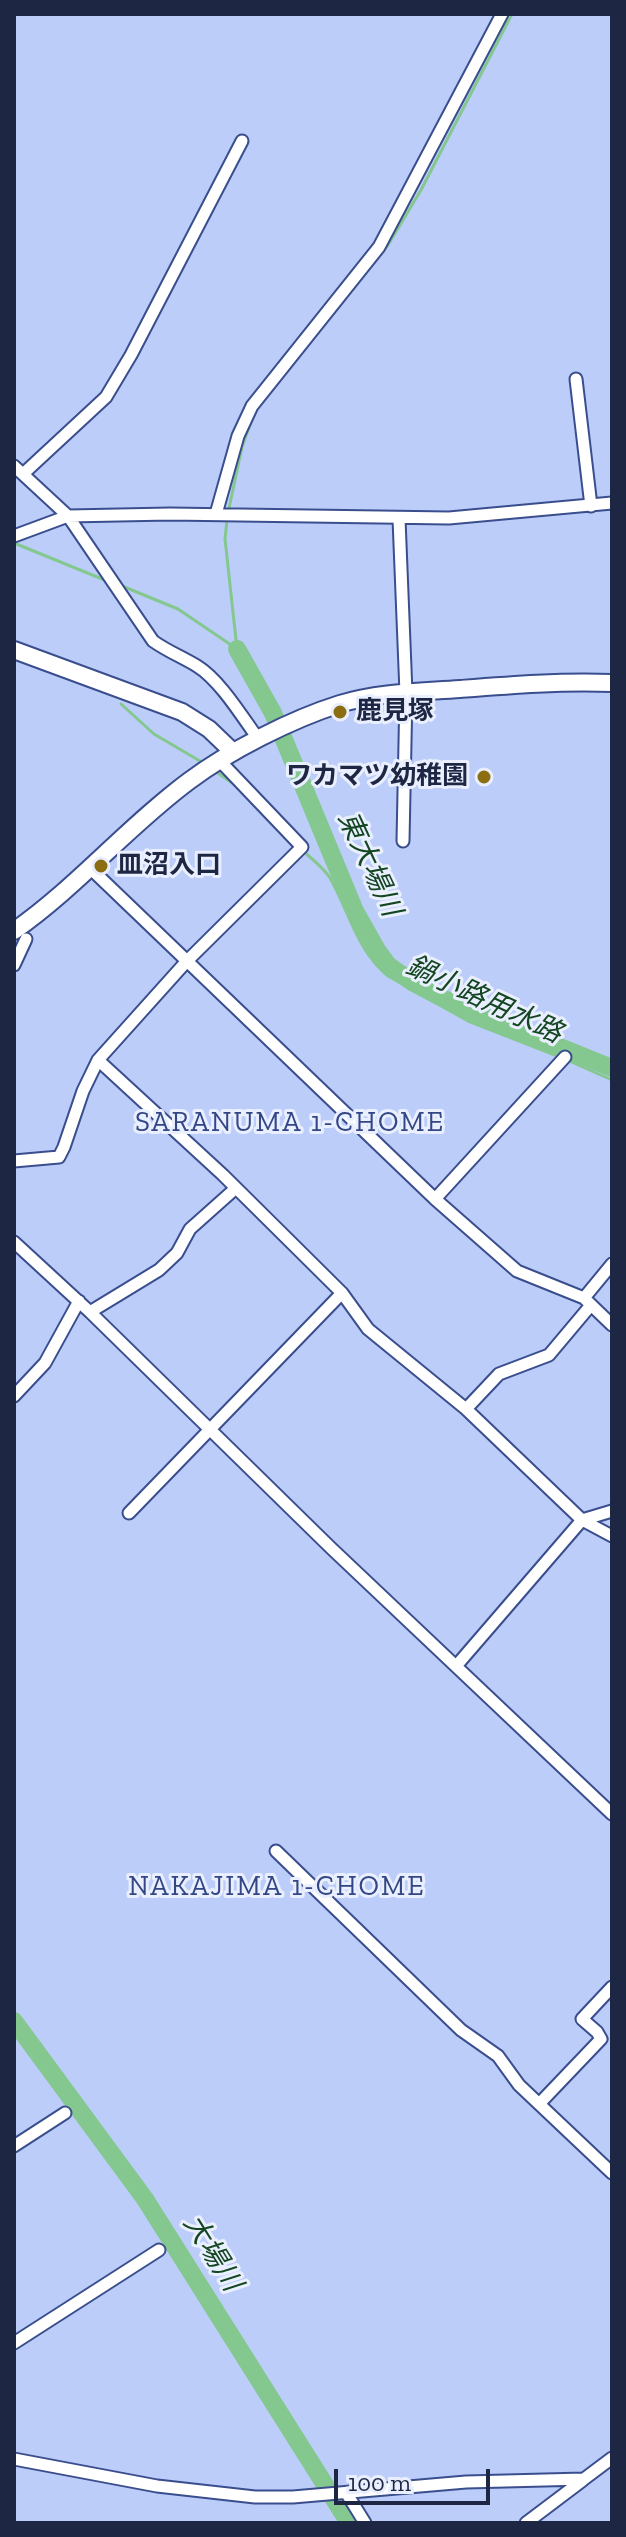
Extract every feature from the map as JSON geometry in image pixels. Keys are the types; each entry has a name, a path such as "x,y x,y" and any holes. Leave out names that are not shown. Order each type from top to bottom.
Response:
{"main road":[{"path":"14,650 182,712 209,729 226,756"},
{"path":"20,935 162,801 226,756 341,704 406,693 550,683 612,683"},
{"path":"14,920 70,885"}],"street":[{"path":"216,514 238,436 252,406 379,247 502,14"},
{"path":"242,141 106,397 18,470 68,516 153,641 173,655 198,666 210,677 259,740"},
{"path":"576,379 591,506"},
{"path":"14,536 68,516 216,514 449,518 612,503"},
{"path":"399,519 406,693 403,841"},
{"path":"14,1161 59,1157 98,1060 186,962 302,847 226,756"},
{"path":"89,867 435,1199 517,1271 587,1301 612,1325"},
{"path":"14,965 20,935"},
{"path":"435,1199 565,1057"},
{"path":"98,1060 236,1188 342,1293 368,1329 466,1409 582,1520 612,1536"},
{"path":"90,1312 159,1270 177,1253 190,1229 236,1188"},
{"path":"14,1242 612,1814"},
{"path":"466,1409 499,1374 549,1355 612,1264"},
{"path":"129,1513 342,1293"},
{"path":"14,1396 45,1363 79,1301"},
{"path":"457,1665 582,1520 612,1511"},
{"path":"276,1851 461,2030 498,2056 519,2085 612,2173"},
{"path":"539,2104 601,2039 582,2019 612,1987"},
{"path":"14,2146 65,2113"},
{"path":"14,2343 159,2250"},
{"path":"526,2523 612,2458"},
{"path":"14,2459 157,2486 255,2497 322,2496 466,2482 584,2479"},
{"path":"347,2494 365,2523"}],"waterway":[{"path":"314,337 388,245 421,190 512,14"},
{"path":"228,513 242,447 252,419"},
{"path":"227,520 225,539 237,649"},
{"path":"14,543 107,581"},
{"path":"122,586 178,609 237,649"},
{"name":"東大場川","path":"237,649 273,713 355,911 388,965 412,982 456,1005 612,1068"},
{"name":"鍋小路用水路","path":"121,704 154,734 205,764"},
{"name":"鍋小路用水路","path":"215,771 238,787"},
{"name":"鍋小路用水路","path":"303,851 327,874 361,943 388,976 468,1021 560,1057"},
{"name":"鍋小路用水路","path":"567,1060 612,1080"},
{"name":"大場川","path":"14,2021 145,2199 349,2523"}],"place":[{"name":"鹿見塚","path":"340,712"},
{"name":"ワカマツ幼稚園","path":"484,777"},
{"name":"皿沼入口","path":"101,866"}],"district":[{"name":"SARANUMA 1-CHOME","path":"290,1123"},
{"name":"NAKAJIMA 1-CHOME","path":"277,1887"}]}
